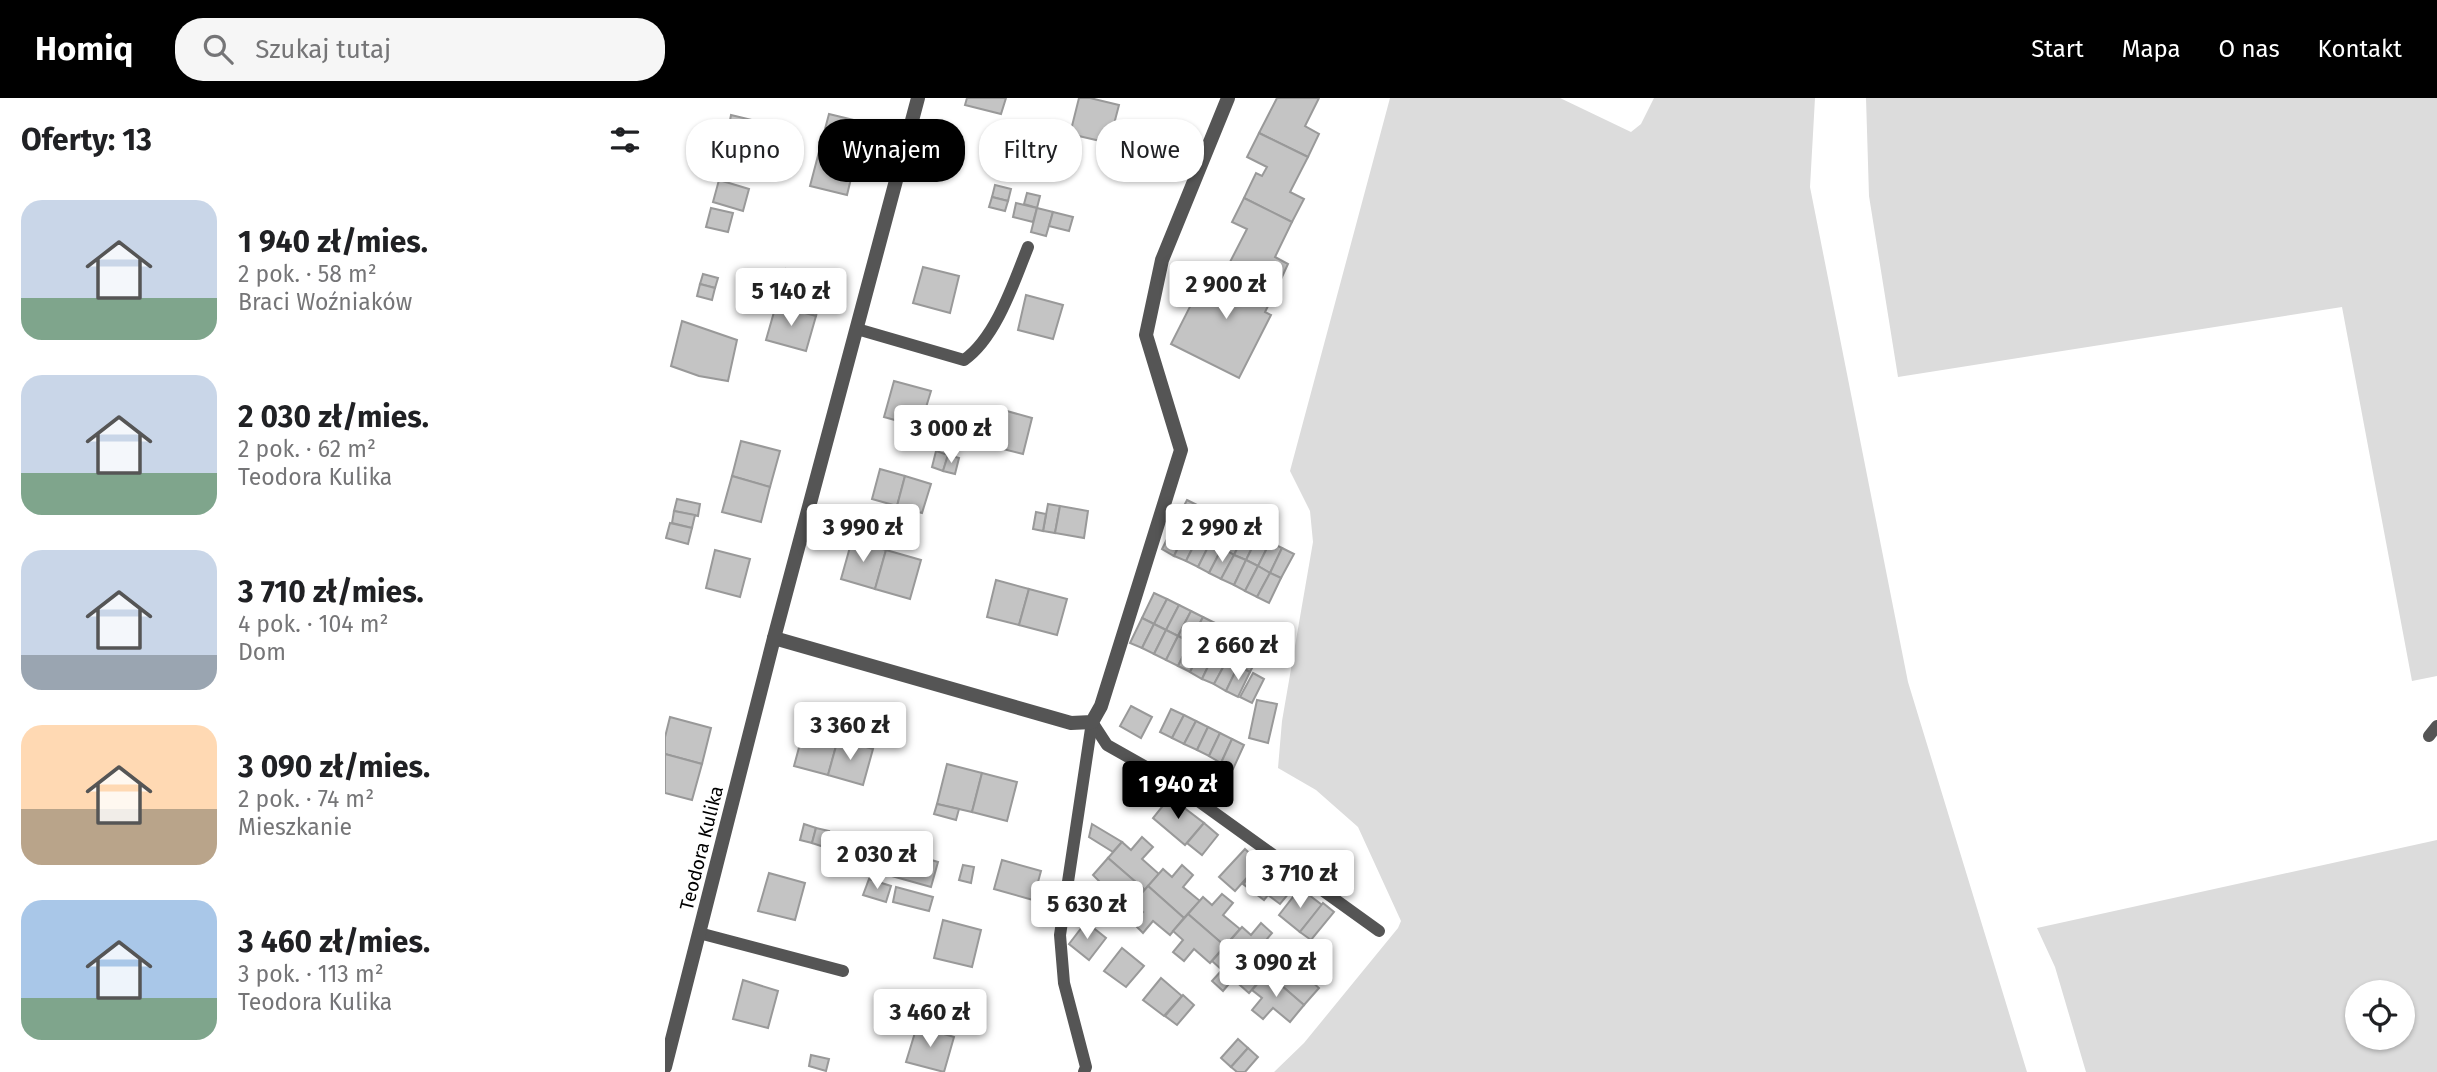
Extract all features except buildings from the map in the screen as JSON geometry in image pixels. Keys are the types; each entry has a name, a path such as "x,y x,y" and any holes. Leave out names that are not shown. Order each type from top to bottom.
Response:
{"street":[{"name":"Teodora Kulika","path":"665,1068 774,638 918,98"},
{"path":"774,638 1071,723 1092,722 1101,706 1181,450 1146,335 1163,260 1228,98"}],"lane":[{"path":"857,329 964,360 983,342 1012,289 1028,247"},
{"path":"1092,722 1107,745 1169,780 1379,931"},
{"path":"1084,1072 1086,1067 1064,983 1060,934 1092,722"},
{"path":"699,933 843,971"}],"shaded area":[{"path":"1390,98 1560,98 1631,132 1641,124 1654,98 1815,98 1810,187 1908,682 2027,1072 1274,1072 1304,1043 1401,921 1358,827 1316,790 1278,768 1282,721 1313,542 1310,511 1290,471"},
{"path":"1866,98 2437,98 2437,676 2412,681 2342,307 1898,377 1869,196"},
{"path":"2437,840 2437,1072 2086,1072 2055,967 2037,928"}]}
